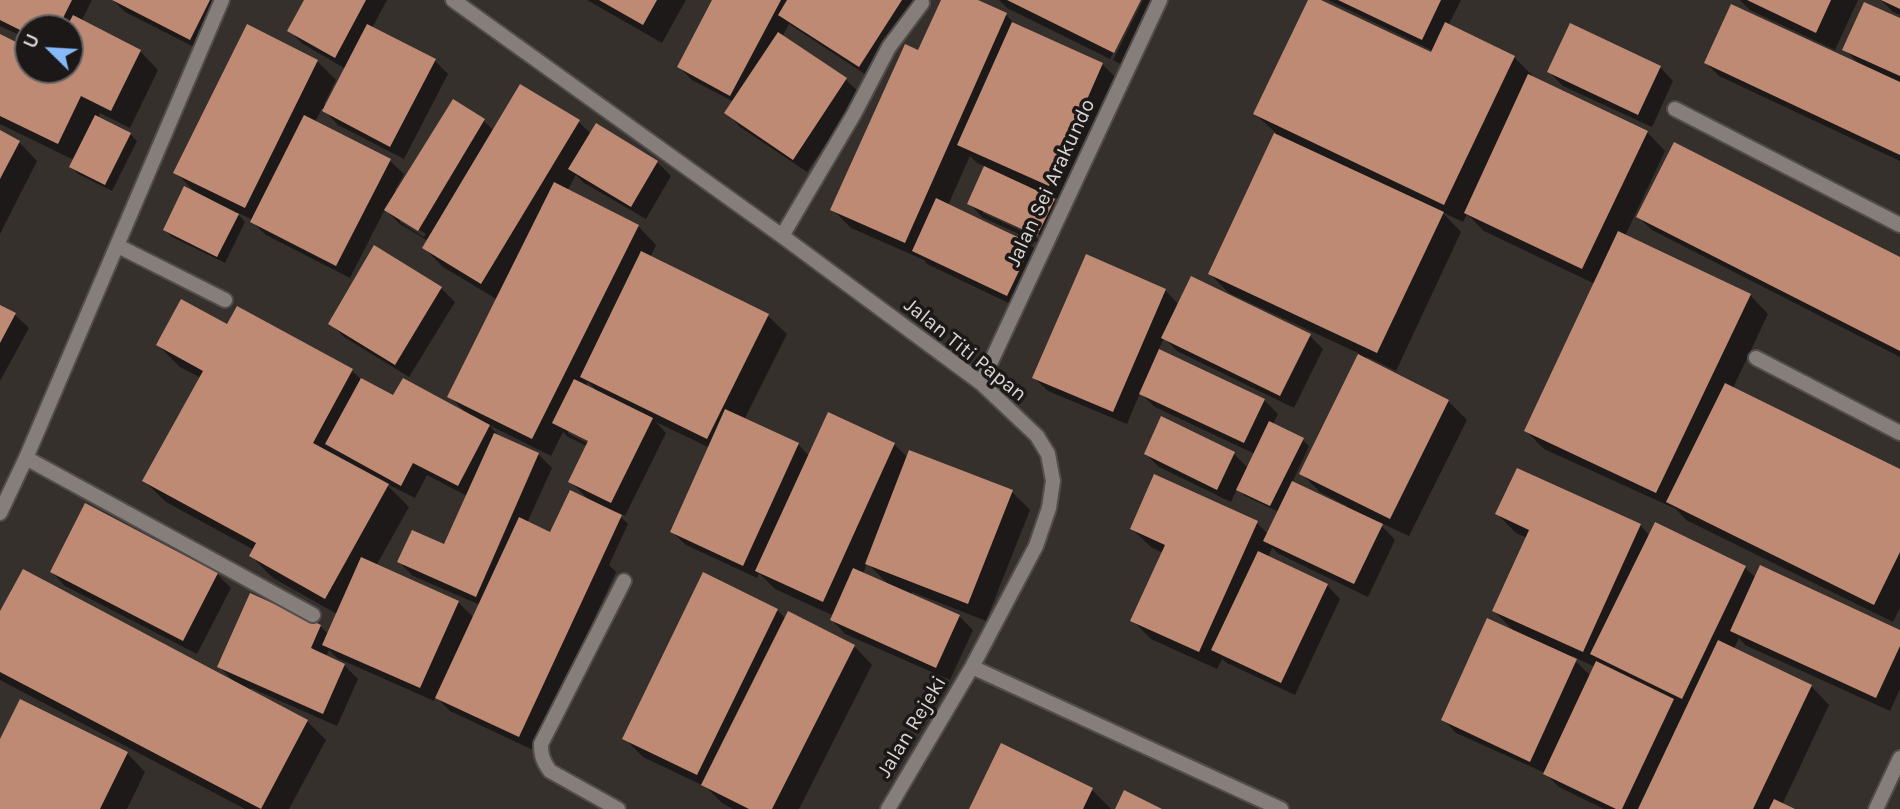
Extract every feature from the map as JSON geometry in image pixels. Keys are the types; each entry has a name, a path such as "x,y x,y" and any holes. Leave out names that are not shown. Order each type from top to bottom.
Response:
{"street":[{"path":"0,513 118,246 222,0"},
{"name":"Jalan Titi Papan","path":"453,0 782,236 981,383 1037,436 1048,454 1053,481 1049,508 1036,546 972,667"},
{"name":"Jalan Sei Arakundo","path":"981,383 1160,0"},
{"path":"782,236 854,114 889,47 922,3"},
{"path":"1675,109 1900,225"},
{"path":"118,246 225,300"},
{"path":"1756,358 1900,432"},
{"path":"26,458 313,615"},
{"path":"618,809 550,771 543,761 541,744 624,581"},
{"path":"972,667 1281,809"},
{"name":"Jalan Rejeki","path":"888,809 972,667"},
{"path":"1875,809 1900,758"}],"building":[{"path":"0,0 72,0 65,14 14,14 14,27 0,20"},
{"path":"112,0 210,0 190,40"},
{"path":"304,0 366,0 335,58 287,31"},
{"path":"599,0 657,0 643,25"},
{"path":"712,0 781,0 730,96 677,67"},
{"path":"787,0 902,0 859,67 778,15"},
{"path":"941,0 978,0 1007,13 905,243 830,210 905,44 918,50"},
{"path":"1007,0 1141,0 1114,53"},
{"path":"1308,0 1321,0 1431,52 1445,22 1515,56 1444,205 1253,114"},
{"path":"1338,0 1441,0 1422,40"},
{"path":"1747,0 1831,0 1816,33"},
{"path":"1881,0 1900,0 1900,9"},
{"path":"1864,2 1900,18 1900,76 1842,50"},
{"path":"1731,4 1900,82 1900,155 1704,63"},
{"path":"84,21 141,50 111,111 81,96 58,144 0,116 0,34 14,41 14,84 84,84"},
{"path":"1012,22 1103,63 1049,186 957,145"},
{"path":"1570,23 1661,66 1638,115 1547,72"},
{"path":"247,24 318,60 245,208 173,173"},
{"path":"367,24 436,59 390,147 322,111"},
{"path":"778,32 847,78 793,160 724,113"},
{"path":"1528,74 1648,131 1582,269 1464,213"},
{"path":"520,84 580,120 481,284 422,248"},
{"path":"453,99 485,119 418,231 384,210"},
{"path":"95,115 131,133 105,185 69,167"},
{"path":"304,115 391,159 336,266 250,222"},
{"path":"596,123 658,161 631,207 568,169"},
{"path":"0,130 20,141 0,179"},
{"path":"1274,133 1444,212 1377,353 1208,274"},
{"path":"1674,142 1900,257 1900,351 1636,217"},
{"path":"984,166 1055,199 1037,236 967,204"},
{"path":"554,182 639,225 532,439 447,397"},
{"path":"184,186 239,214 217,257 163,230"},
{"path":"936,198 1032,244 1007,296 912,251"},
{"path":"1618,231 1751,294 1656,493 1524,431"},
{"path":"374,245 442,287 395,365 328,324"},
{"path":"641,251 769,314 707,439 580,377"},
{"path":"1086,254 1166,289 1113,412 1032,378"},
{"path":"1191,276 1311,334 1280,396 1161,338"},
{"path":"181,299 227,324 237,306 353,369 313,443 389,484 325,599 249,556 256,543 142,481 203,371 156,345"},
{"path":"0,305 16,313 0,343"},
{"path":"1159,349 1265,399 1244,443 1139,394"},
{"path":"1358,354 1449,400 1390,519 1299,474"},
{"path":"361,378 393,395 403,378 490,425 458,486 413,463 401,486 325,444"},
{"path":"574,379 653,418 611,503 568,482 588,441 552,423"},
{"path":"1725,383 1900,469 1900,552 1874,605 1666,502"},
{"path":"725,409 799,443 743,566 670,532"},
{"path":"828,412 895,443 823,602 755,571"},
{"path":"1161,416 1235,452 1217,490 1144,454"},
{"path":"1269,421 1304,438 1270,506 1236,490"},
{"path":"494,433 539,453 476,597 397,562 412,530 444,544"},
{"path":"909,450 1013,490 968,604 865,564"},
{"path":"1517,468 1641,524 1583,652 1492,611 1529,530 1495,514"},
{"path":"1154,474 1258,521 1199,652 1130,621 1165,545 1130,529"},
{"path":"1292,481 1383,524 1354,584 1263,541"},
{"path":"570,490 622,515 519,737 435,698 519,517 550,532"},
{"path":"85,503 218,573 183,641 50,572"},
{"path":"1655,522 1746,566 1682,699 1590,654"},
{"path":"1258,551 1328,584 1281,683 1211,650"},
{"path":"361,557 459,601 420,688 322,645"},
{"path":"1760,565 1900,630 1900,646 1876,698 1730,631"},
{"path":"853,568 960,615 936,668 830,620"},
{"path":"23,569 308,720 261,809 0,672 0,611"},
{"path":"703,572 778,609 697,775 622,739"},
{"path":"250,593 321,625 311,648 345,664 323,714 217,667"},
{"path":"788,611 855,645 772,809 749,809 701,785"},
{"path":"1487,618 1577,659 1530,762 1441,720"},
{"path":"1718,640 1812,685 1753,809 1638,809"},
{"path":"1596,661 1674,699 1622,809 1616,809 1543,774"},
{"path":"20,699 128,752 100,809 0,809 0,739"},
{"path":"1001,743 1093,788 1083,809 969,809"},
{"path":"1124,790 1162,809 1115,809"},
{"path":"1774,799 1795,809 1769,809"}]}
